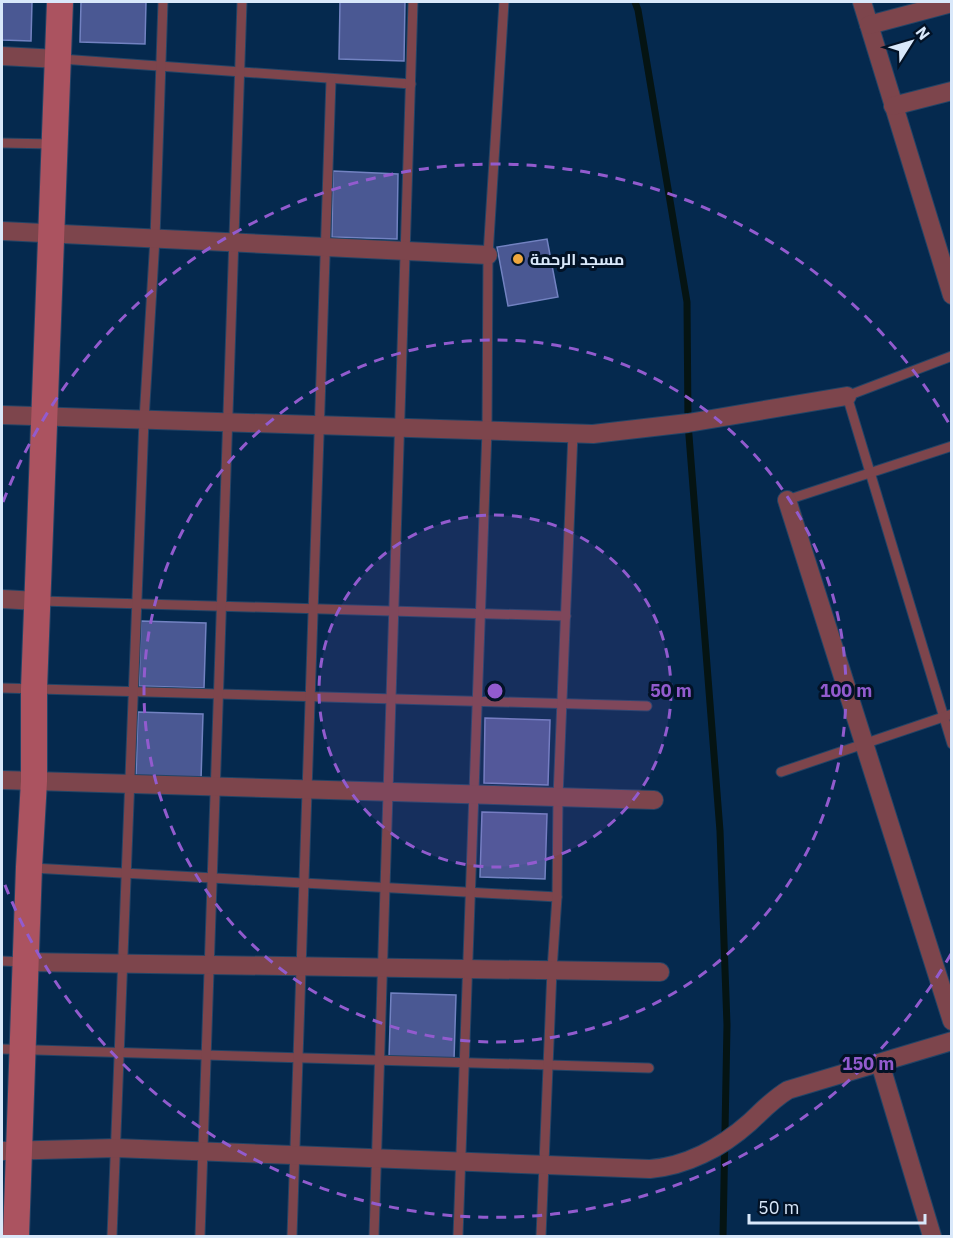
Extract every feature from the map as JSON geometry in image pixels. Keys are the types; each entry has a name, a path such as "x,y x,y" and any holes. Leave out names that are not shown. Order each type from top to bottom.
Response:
{"street":[{"path":"16,1236 10,1151 14,962 29,867 34,781 34,689 60,2"},
{"path":"862,2 893,106 947,267 951,295"},
{"path":"869,25 951,3"},
{"path":"2,57 58,59"},
{"path":"893,106 951,91"},
{"path":"2,231 488,255"},
{"path":"2,416 593,434 688,423 847,396"},
{"path":"787,500 951,1021"},
{"path":"2,599 37,601"},
{"path":"2,780 654,800"},
{"path":"14,962 660,972"},
{"path":"10,1151 116,1148 650,1169 680,1165 693,1159 736,1133 774,1099 788,1090 951,1041"},
{"path":"880,1063 932,1236"}],"lane":[{"path":"112,1236 163,2"},
{"path":"200,1236 242,2"},
{"path":"374,1236 413,2"},
{"path":"458,1236 487,430 488,255 504,2"},
{"path":"58,59 411,84"},
{"path":"292,1236 331,80"},
{"path":"2,143 55,144"},
{"path":"951,356 847,396 947,715 951,744"},
{"path":"541,1236 557,897 558,797 573,433"},
{"path":"787,500 951,446"},
{"path":"37,601 566,616"},
{"path":"2,688 648,706"},
{"path":"781,772 947,715"},
{"path":"29,867 557,897"},
{"path":"12,1049 649,1068"}],"building":[{"path":"2,2 32,2 31,41 2,40"},
{"path":"81,2 146,2 145,44 80,42"},
{"path":"340,2 405,2 404,61 339,59"},
{"path":"333,171 398,174 397,239 332,237"},
{"path":"547,239 558,297 508,306 497,247"},
{"path":"141,621 206,623 204,688 139,686"},
{"path":"138,712 203,714 201,780 136,777"},
{"path":"485,718 550,720 548,785 484,783"},
{"path":"482,812 547,814 545,879 480,877"},
{"path":"391,993 456,995 454,1060 389,1058"}],"waterway":[{"path":"635,2 687,302 688,423 720,831 727,1025 723,1236"}],"place":[{"name":"مسجد الرحمة","path":"518,259"}]}
